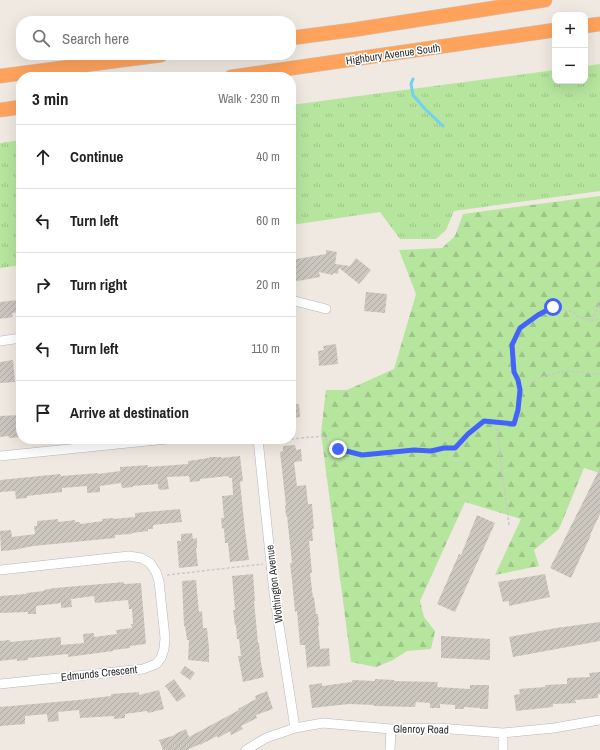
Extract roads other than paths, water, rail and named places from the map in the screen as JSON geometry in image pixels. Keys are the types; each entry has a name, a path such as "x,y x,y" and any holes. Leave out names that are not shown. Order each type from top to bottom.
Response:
{"highway":[{"path":"296,37 545,0"},
{"path":"588,26 600,24"},
{"name":"Highbury Avenue South","path":"265,72 552,30"},
{"path":"31,72 123,60"},
{"path":"0,76 16,74"},
{"path":"0,110 16,108"}],"street":[{"path":"296,301 326,309"},
{"path":"0,341 16,339"},
{"path":"0,456 119,444"},
{"name":"Wothington Avenue","path":"259,444 274,593 295,728"},
{"name":"Edmunds Crescent","path":"0,570 129,556 141,558 150,563 158,577 165,638 164,650 161,658 156,664 144,669 0,684"},
{"name":"Glenroy Road","path":"246,750 266,738 295,728 323,723 391,729 438,728 503,733 554,728 600,720"},
{"path":"390,750 391,729"},
{"path":"503,733 503,750"}],"waterway":[{"path":"413,79 411,84 413,95 443,126"}]}
